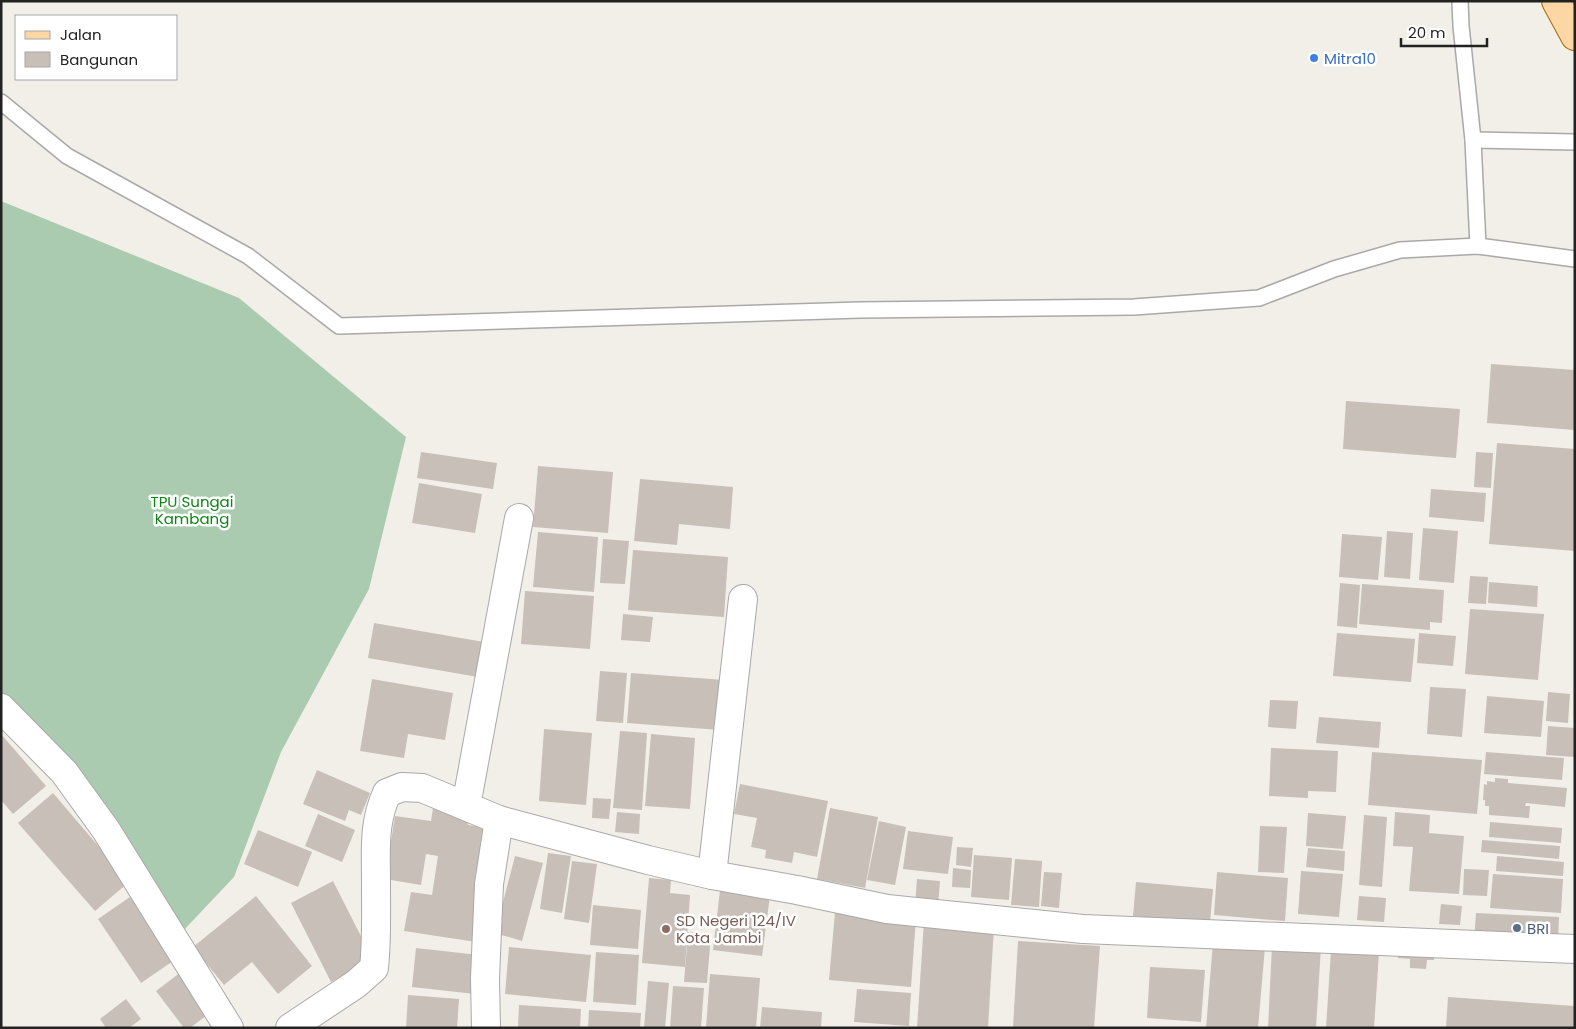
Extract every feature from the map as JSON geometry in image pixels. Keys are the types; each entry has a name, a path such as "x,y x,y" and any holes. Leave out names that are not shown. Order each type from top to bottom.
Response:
{"main road":[{"path":"1556,1 1575,36"}],"street":[{"path":"466,806 519,518"},
{"path":"712,875 743,600"},
{"path":"1,708 64,772 106,830 229,1028"},
{"path":"290,1028 356,984 374,968 377,941 376,836 380,809 387,793 402,788 422,788 499,820 648,860 712,875 887,909 1083,929 1575,949"},
{"path":"486,1028 485,978 488,884 499,820"}],"lane":[{"path":"1460,1 1473,140 1478,246"},
{"path":"1,102 67,156 248,256 339,326 860,310 1134,307 1259,298 1334,269 1400,250 1478,246 1575,259"},
{"path":"1473,140 1575,142"}],"green space":[{"name":"TPU Sungai Kambang","path":"1,201 239,298 406,437 369,589 281,752 234,877 182,932 83,777 1,692"}],"building":[{"path":"1491,364 1575,370 1575,430 1487,423"},
{"path":"1346,401 1460,409 1456,458 1343,449"},
{"path":"1497,443 1575,449 1575,551 1489,544"},
{"path":"421,452 497,463 493,489 417,478"},
{"path":"1476,452 1493,453 1491,488 1474,487"},
{"path":"538,466 613,472 608,533 533,527"},
{"path":"640,479 733,487 730,529 679,524 677,545 634,541"},
{"path":"419,483 482,494 475,533 412,523"},
{"path":"1431,489 1486,493 1484,522 1429,517"},
{"path":"1423,528 1458,531 1454,583 1419,580"},
{"path":"1387,531 1413,533 1410,579 1384,577"},
{"path":"538,532 598,537 594,592 533,587"},
{"path":"1342,534 1382,537 1378,580 1339,577"},
{"path":"603,539 629,541 625,584 600,583"},
{"path":"633,550 728,557 724,617 628,610"},
{"path":"1470,576 1488,577 1486,604 1468,603"},
{"path":"1489,582 1538,586 1537,607 1488,603"},
{"path":"1340,583 1360,585 1357,628 1337,626"},
{"path":"1362,584 1444,590 1442,623 1430,622 1430,630 1359,624"},
{"path":"525,591 594,596 590,649 521,644"},
{"path":"1470,609 1544,614 1538,680 1465,674"},
{"path":"623,614 653,617 650,642 621,640"},
{"path":"374,623 484,642 478,677 368,658"},
{"path":"1337,633 1415,639 1411,682 1333,676"},
{"path":"1419,633 1456,636 1453,666 1417,663"},
{"path":"600,671 627,673 623,723 596,721"},
{"path":"631,673 724,680 720,730 627,723"},
{"path":"372,679 453,693 445,740 408,734 404,758 360,751"},
{"path":"1430,687 1466,689 1462,737 1427,734"},
{"path":"1548,692 1570,694 1568,723 1546,721"},
{"path":"1487,696 1544,701 1541,737 1484,733"},
{"path":"1270,700 1298,701 1296,729 1268,727"},
{"path":"1319,717 1381,722 1379,748 1316,743"},
{"path":"1548,726 1575,728 1575,757 1546,755"},
{"path":"544,729 592,733 586,805 539,801"},
{"path":"620,731 647,733 642,810 613,808"},
{"path":"1,734 46,786 13,814 1,800"},
{"path":"651,734 695,738 690,809 645,806"},
{"path":"1271,748 1338,751 1336,792 1308,791 1308,798 1269,796"},
{"path":"1372,752 1482,760 1477,814 1368,805"},
{"path":"1486,752 1564,758 1562,780 1484,774"},
{"path":"317,770 370,793 361,815 349,810 345,821 303,804"},
{"path":"1495,778 1508,779 1508,783 1567,788 1565,807 1526,803 1525,806 1530,806 1529,818 1489,815 1489,806 1485,806 1485,800 1483,800 1484,784 1487,785 1487,781 1495,782"},
{"path":"740,784 828,801 817,857 794,852 792,863 765,858 766,850 751,847 757,818 734,814"},
{"path":"53,793 129,882 95,911 18,823"},
{"path":"593,798 611,799 609,819 592,818"},
{"path":"433,808 470,814 468,825 493,828 476,942 404,931 411,892 432,895 438,856 426,854 421,885 385,879 395,816 431,821"},
{"path":"830,808 878,817 865,888 817,879"},
{"path":"617,812 640,814 639,834 615,832"},
{"path":"1395,812 1430,815 1429,833 1464,836 1459,894 1409,891 1413,847 1393,846"},
{"path":"1308,813 1346,816 1343,849 1306,846"},
{"path":"318,814 355,830 342,862 305,846"},
{"path":"1364,815 1387,817 1382,887 1359,885"},
{"path":"879,821 906,827 895,885 867,880"},
{"path":"1490,822 1562,828 1561,843 1489,837"},
{"path":"1260,826 1287,827 1284,873 1258,872"},
{"path":"258,830 312,852 298,887 244,864"},
{"path":"908,831 953,837 948,874 903,869"},
{"path":"1482,840 1560,846 1559,859 1481,852"},
{"path":"957,847 973,848 971,867 956,865"},
{"path":"1308,848 1345,851 1344,871 1306,867"},
{"path":"548,853 571,856 562,913 540,909"},
{"path":"974,855 1012,858 1009,900 971,897"},
{"path":"515,856 543,863 522,941 495,933"},
{"path":"1497,856 1564,862 1563,876 1496,871"},
{"path":"1015,859 1042,861 1039,907 1011,905"},
{"path":"572,861 597,864 589,923 564,919"},
{"path":"953,868 971,870 970,888 952,887"},
{"path":"1464,869 1489,870 1487,896 1463,895"},
{"path":"1301,871 1343,874 1339,917 1298,914"},
{"path":"1044,872 1062,873 1059,908 1041,906"},
{"path":"1217,872 1288,878 1285,921 1214,915"},
{"path":"1493,874 1563,879 1561,913 1490,908"},
{"name":"SD Negeri 124/IV Kota Jambi","path":"649,878 671,880 670,893 690,895 685,967 642,963"},
{"path":"917,879 940,881 938,907 915,905"},
{"path":"333,881 373,960 331,982 291,903"},
{"path":"721,882 771,888 762,956 713,950"},
{"path":"1136,882 1213,889 1210,923 1133,916"},
{"path":"256,896 312,966 278,994 252,962 224,985 193,947"},
{"path":"1359,896 1386,898 1384,922 1357,920"},
{"path":"130,897 173,961 141,983 98,919"},
{"path":"1441,904 1462,906 1460,925 1439,924"},
{"path":"593,905 641,910 638,949 590,945"},
{"path":"835,912 916,918 911,987 829,980"},
{"name":"BRI","path":"1476,913 1559,917 1558,944 1474,940"},
{"path":"924,921 994,926 988,1028 917,1028"},
{"path":"688,932 711,934 707,983 684,982"},
{"path":"1018,941 1100,946 1094,1028 1013,1028"},
{"path":"1213,942 1265,947 1258,1028 1206,1028"},
{"path":"1398,943 1435,945 1434,960 1427,960 1426,969 1410,968 1410,959 1398,958"},
{"path":"1272,945 1321,947 1316,1028 1268,1028"},
{"path":"509,947 591,955 586,1002 505,994"},
{"path":"416,948 479,955 475,994 412,987"},
{"path":"1331,950 1379,953 1374,1028 1326,1028"},
{"path":"596,952 639,955 636,1005 593,1002"},
{"path":"1150,967 1205,970 1201,1022 1147,1018"},
{"path":"181,972 211,1012 190,1028 184,1028 156,991"},
{"path":"710,974 760,978 756,1028 706,1028"},
{"path":"648,981 669,983 665,1028 644,1028"},
{"path":"673,986 704,988 701,1028 670,1028"},
{"path":"857,989 911,993 909,1026 854,1022"},
{"path":"408,995 459,999 457,1028 406,1028"},
{"path":"1448,997 1575,1006 1575,1028 1446,1028"},
{"path":"126,999 141,1019 129,1028 106,1028 100,1019"},
{"path":"519,1005 581,1009 580,1028 518,1028"},
{"path":"762,1007 822,1012 821,1028 760,1028"},
{"path":"589,1010 641,1013 640,1028 588,1028"}],"place":[{"name":"Mitra10","path":"1314,58"},
{"name":"BRI","path":"1517,928"},
{"name":"SD Negeri 124/IV Kota Jambi","path":"666,929"}]}
